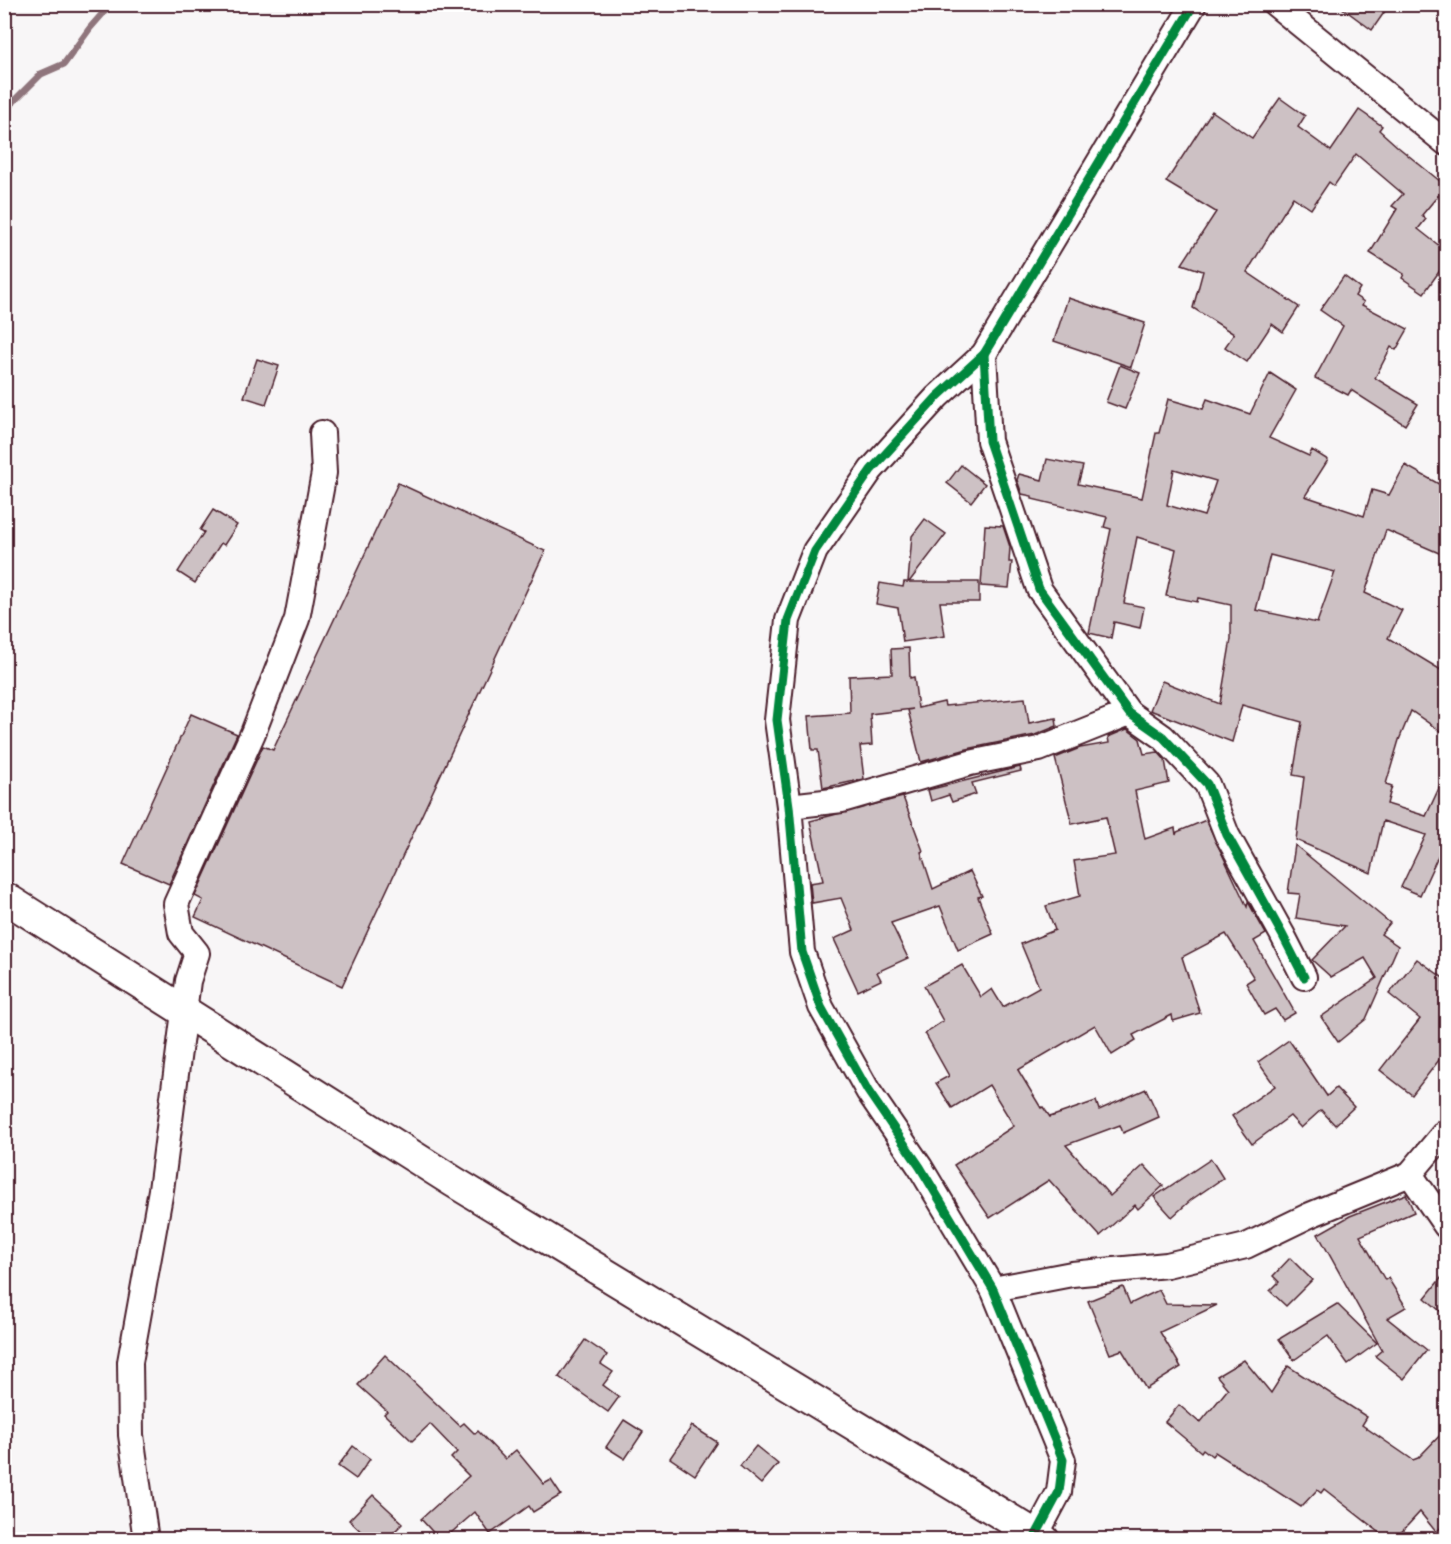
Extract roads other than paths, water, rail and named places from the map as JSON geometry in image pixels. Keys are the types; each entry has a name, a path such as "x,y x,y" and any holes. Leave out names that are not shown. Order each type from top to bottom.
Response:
{"main road":[{"path":"4,897 453,1182 1040,1537"}],"street":[{"path":"1040,1537 1059,1492 1063,1460 993,1289 920,1167 868,1091 821,1007 802,952 789,806 777,720 788,620 815,551 871,470 937,397 984,354 1194,4"},
{"path":"1275,4 1446,143"},
{"path":"984,354 989,441 1039,589 1129,713 1163,737 1207,784 1227,835 1304,977"},
{"path":"146,1539 131,1435 130,1362 161,1190 175,1068 186,1012 188,981 197,953 181,933 176,904 253,733 297,619 324,473 322,433"},
{"path":"789,806 842,800 970,764 1039,749 1129,713"},
{"path":"993,1289 1072,1274 1167,1265 1246,1246 1310,1215 1410,1174 1446,1131"},
{"path":"1410,1174 1432,1209 1446,1226"}],"waterway":[{"path":"4,108 9,106 41,74 64,64 111,4"}]}
